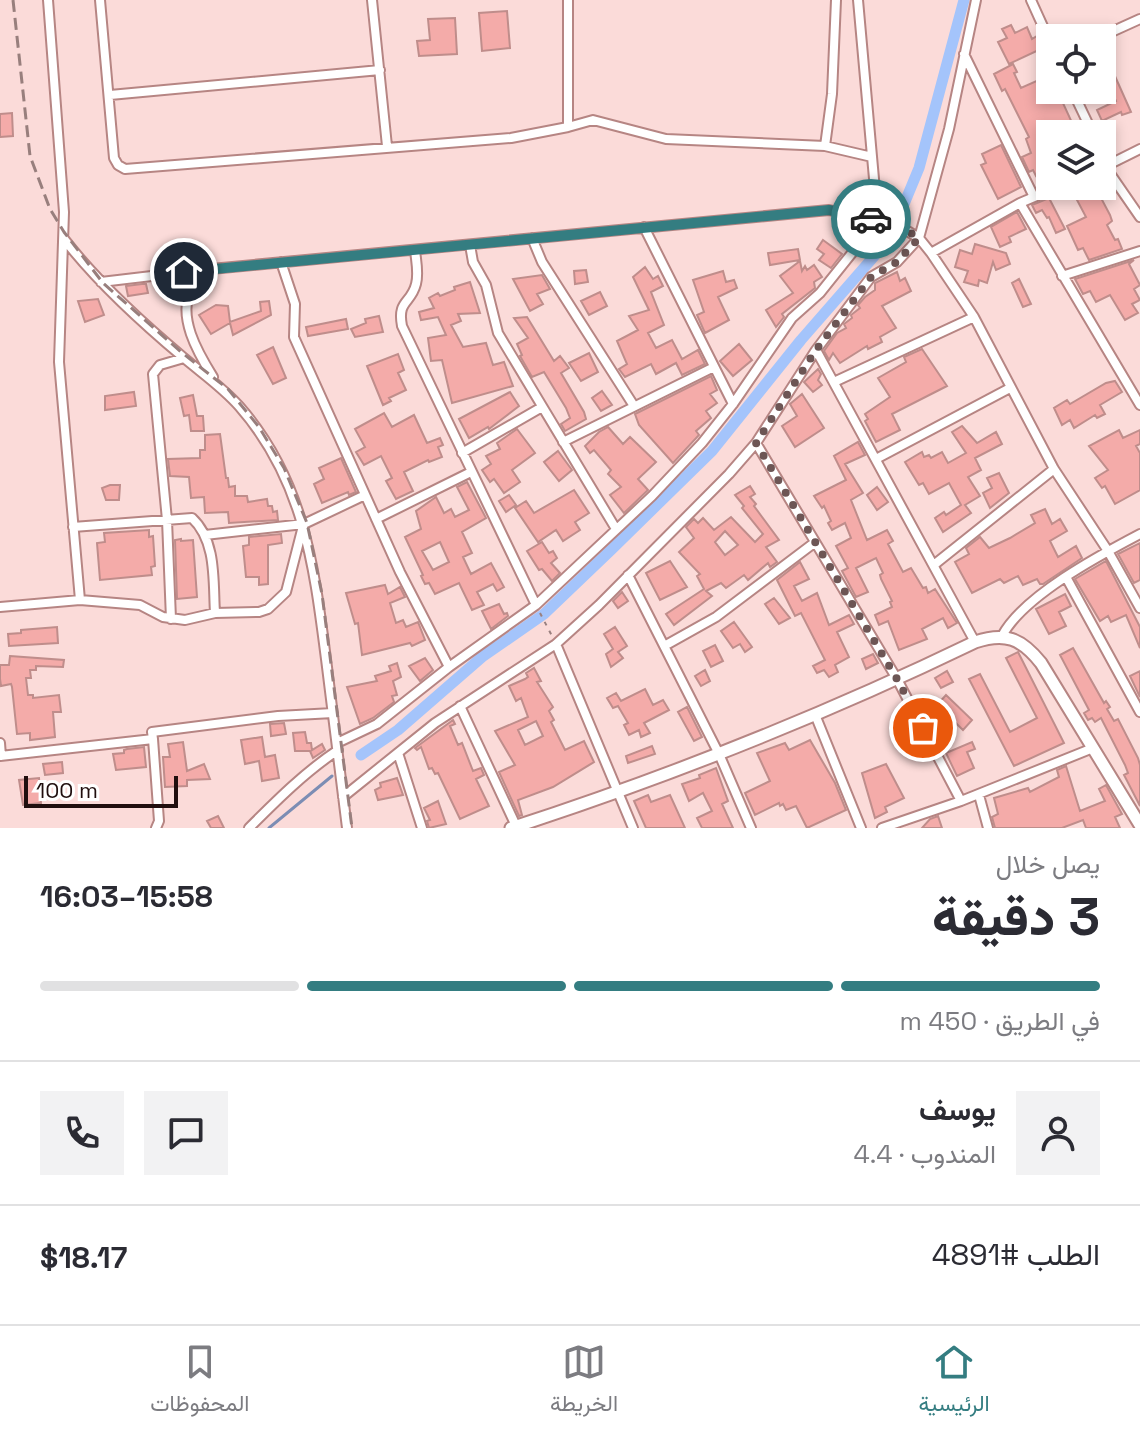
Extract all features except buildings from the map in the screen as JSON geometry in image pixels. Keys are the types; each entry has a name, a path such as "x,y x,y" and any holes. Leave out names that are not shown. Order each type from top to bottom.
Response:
{"street":[{"path":"48,0 64,239 59,362 80,600"},
{"path":"100,0 114,158 125,169 511,138 593,120 666,139 825,146 872,157"},
{"path":"372,0 387,146"},
{"path":"568,0 568,127"},
{"path":"825,146 832,94 836,0"},
{"path":"249,828 338,747 377,724 449,667 537,607 702,443 792,318 820,293 860,243 876,201 858,0"},
{"path":"343,797 460,706 554,640 628,575 756,443 816,350 871,277 897,262 919,238 949,129 976,0"},
{"path":"1031,0 1042,24"},
{"path":"1116,30 1140,19"},
{"path":"931,253 1034,197 964,54"},
{"path":"110,95 380,70"},
{"path":"1116,159 1140,149"},
{"path":"1116,184 1140,217"},
{"path":"1020,203 1140,405"},
{"path":"101,282 829,210 882,222 919,238 974,317 1054,469 1108,551 1140,608"},
{"path":"644,227 733,404"},
{"path":"532,238 542,262 634,406"},
{"path":"64,239 101,282 184,358 215,381"},
{"path":"470,245 473,262 486,285 498,333 616,529"},
{"path":"415,250 418,276 411,297 402,303 402,326 537,607"},
{"path":"1062,276 1140,251"},
{"path":"281,262 295,304 294,337 376,519 449,667"},
{"path":"211,269 192,287 188,318 194,344 215,381 255,427 274,457 292,490 304,524 318,595 347,828"},
{"path":"834,382 974,317"},
{"path":"816,350 975,642"},
{"path":"171,619 167,520 153,374 160,365 184,358"},
{"path":"563,442 714,367"},
{"path":"876,459 1010,388"},
{"path":"462,453 542,407"},
{"path":"756,443 897,679 961,801"},
{"path":"935,564 1054,469"},
{"path":"376,519 471,472"},
{"path":"205,535 304,524 365,495"},
{"path":"73,527 192,518 205,535 211,554 215,613"},
{"path":"0,607 80,600 140,605 171,619 196,619 215,613 259,612 278,601 286,592 304,524"},
{"path":"1002,636 1016,615 1066,577 1140,534"},
{"path":"666,645 716,617 814,543"},
{"path":"628,575 719,754 751,828"},
{"path":"1066,577 1140,712"},
{"path":"460,706 515,827 816,717 975,642 1002,636 1022,644 1041,663 1140,825"},
{"path":"554,640 633,828"},
{"path":"156,828 159,821 152,732 278,716 333,713"},
{"path":"816,717 861,828"},
{"path":"0,743 1,756 153,739"},
{"path":"882,828 979,795 1093,748"},
{"path":"398,753 422,828"},
{"path":"979,795 988,828"}],"path":[{"path":"537,607 554,640"}],"waterway":[{"path":"361,755 398,730 482,657 544,614 612,549 712,451 801,340 890,238 919,168 964,0"},
{"path":"269,828 332,776"}],"railway":[{"path":"13,0 30,156 50,209 103,283 228,389 259,427 284,468 307,523 322,594 352,828"}],"way so far":[{"path":"871,219 919,238 897,262 871,277 816,350 756,443 923,728"}],"route":[{"path":"184,272 829,210 871,219"}]}
